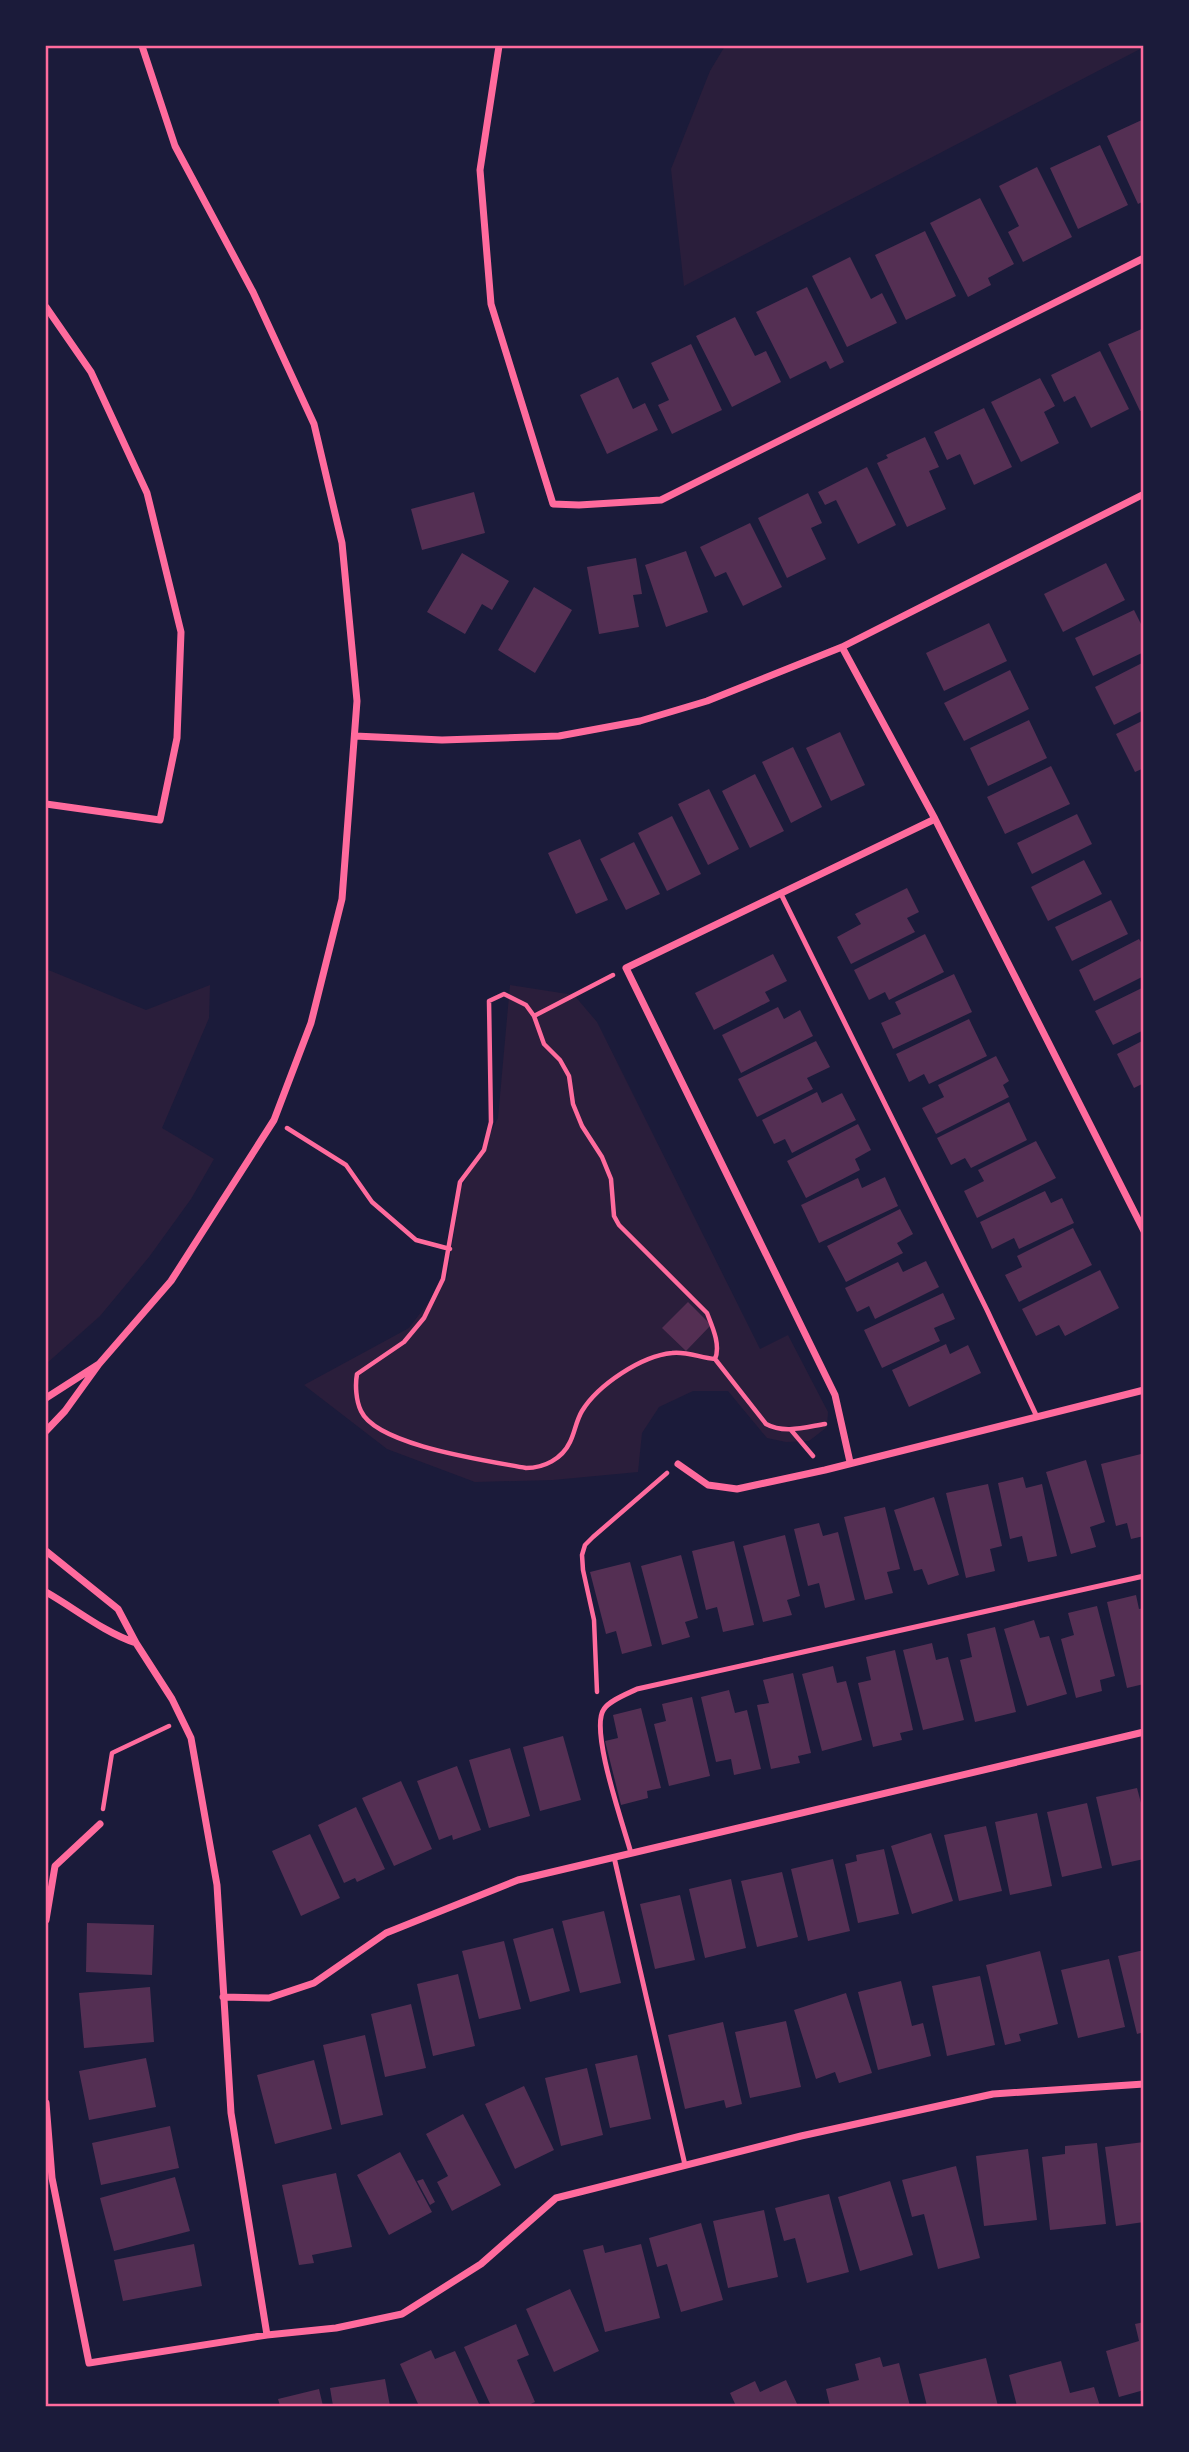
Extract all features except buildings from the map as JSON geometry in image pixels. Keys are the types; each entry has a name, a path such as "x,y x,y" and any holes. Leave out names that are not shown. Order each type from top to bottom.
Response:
{"street":[{"path":"46,1431 65,1411 99,1364 172,1281 274,1120 311,1023 342,898 355,736 357,701 342,543 314,424 253,292 175,146 142,46"},
{"path":"499,46 480,170 491,304 553,504 661,500 1143,258"},
{"path":"46,307 91,372 147,493 181,632 177,738 160,820 46,804"},
{"path":"355,736 442,740 559,736 640,721 707,701 842,647 1142,497"},
{"path":"842,647 935,819 1143,1230"},
{"path":"850,1462 835,1395 626,968 935,819"},
{"path":"46,1398 99,1364"},
{"path":"678,1464 708,1485 737,1489 825,1470 1143,1390"},
{"path":"46,1552 118,1609 191,1738 217,1885 232,2113 267,2335"},
{"path":"46,1592 75,1608 112,1635 136,1643"},
{"path":"223,1997 269,1998 314,1983 386,1933 518,1880 1143,1731"},
{"path":"46,1920 55,1866 100,1824"},
{"path":"46,2103 52,2178 89,2362 267,2335 336,2328 402,2314 481,2264 556,2198 801,2136 993,2094 1143,2084"}],"lane":[{"path":"781,894 987,1310 1037,1417"},
{"path":"631,1853 601,1748 598,1724 604,1709 637,1689 1143,1576"},
{"path":"614,1857 685,2165"}],"path":[{"path":"534,1016 626,968"},
{"path":"715,1359 718,1353 714,1330 707,1313 619,1225 614,1216 611,1179 573,1104 569,1076 560,1060 544,1044 534,1016 526,1005 504,994 489,1001 491,1122 484,1150 460,1182 443,1279 424,1318 404,1342 357,1374 355,1385 361,1412 371,1423 411,1444 526,1468 538,1468 550,1464 569,1444 583,1409 609,1383 643,1361 673,1353 715,1359 766,1423 774,1428 791,1430 840,1422"},
{"path":"274,1120 346,1165 372,1202 416,1240 450,1249"},
{"path":"791,1430 825,1470"},
{"path":"598,1724 594,1619 582,1555 593,1537 678,1464"},
{"path":"100,1824 112,1752 183,1720"}],"shaded area":[{"path":"725,46 1144,47 684,286 671,169 710,71"},
{"path":"46,969 146,1010 210,985 209,1018 162,1128 214,1159 191,1199 149,1257 100,1316 46,1364"},
{"path":"510,985 574,995 597,1022 760,1349 788,1335 828,1412 827,1427 809,1441 786,1442 767,1438 728,1391 693,1391 659,1407 642,1433 638,1472 553,1480 475,1482 387,1449 304,1385 409,1328 447,1278 461,1188 498,1118"}]}
